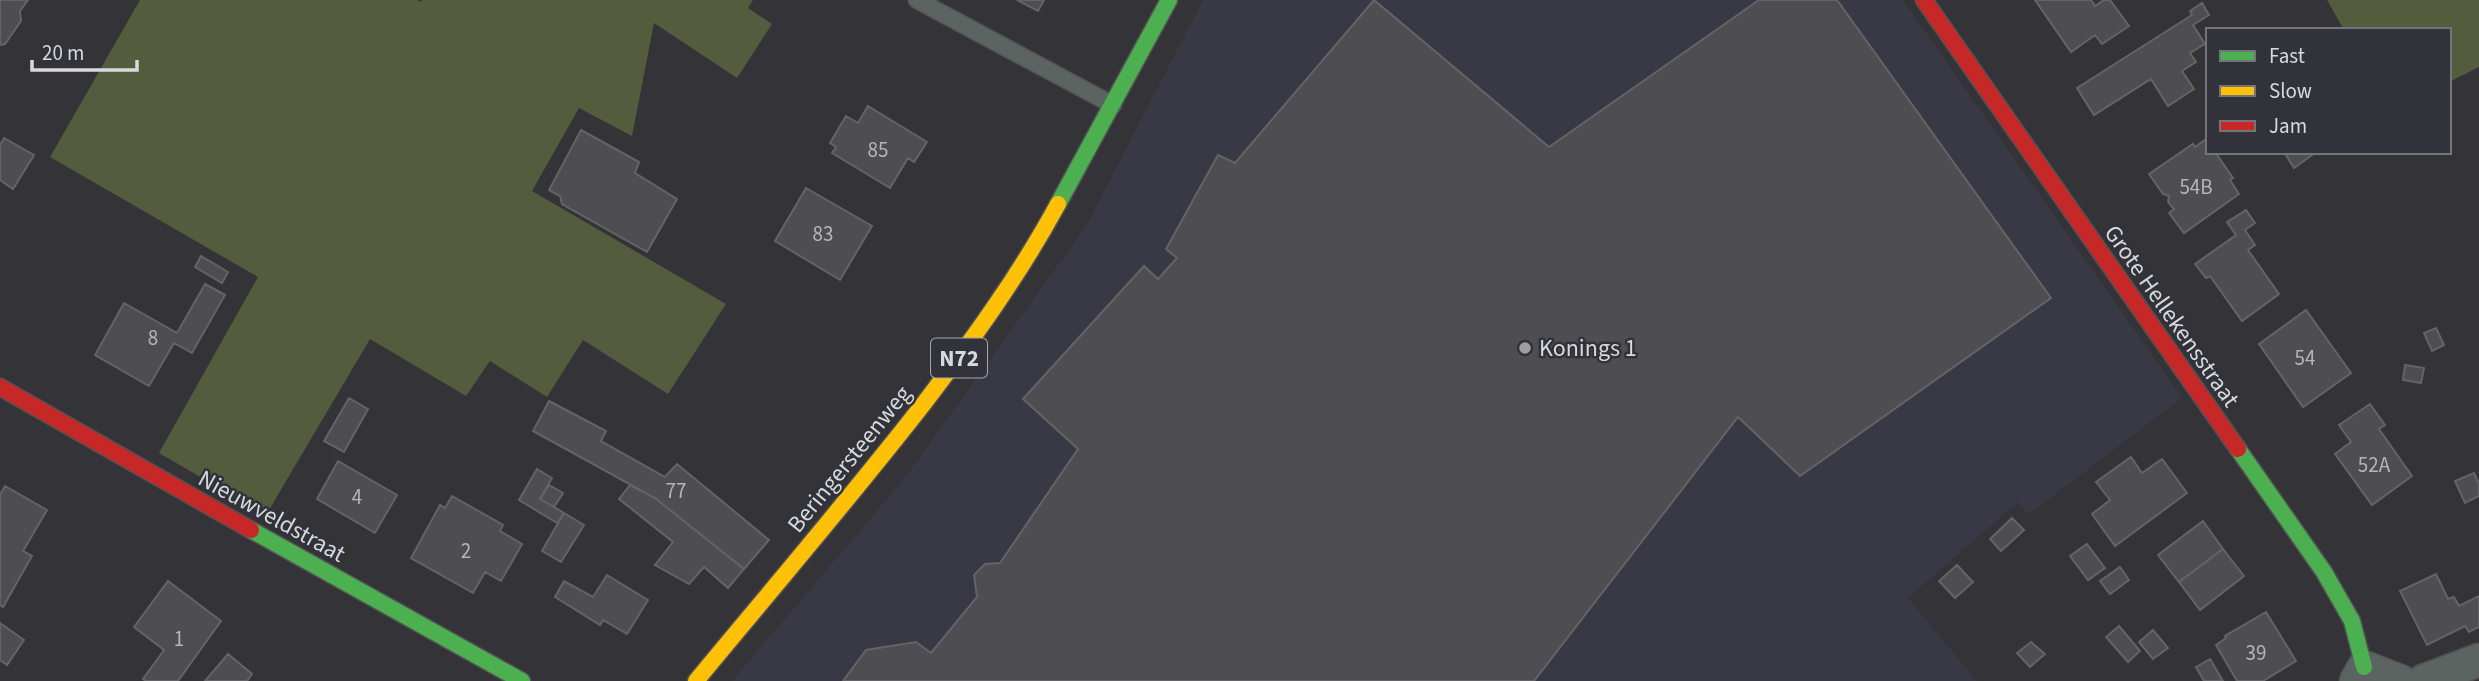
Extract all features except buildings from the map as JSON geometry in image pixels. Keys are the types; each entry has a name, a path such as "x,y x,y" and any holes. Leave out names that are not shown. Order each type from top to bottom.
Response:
{"street":[{"name":"Beringersteenweg","path":"696,681 883,456 976,335 1040,238 1170,0"},
{"name":"Grote Hellekensstraat","path":"1924,0 2324,572 2352,621 2360,674"},
{"name":"Nieuwveldstraat","path":"0,387 522,681"},
{"path":"2423,681 2479,660"},
{"path":"2360,674 2400,681"}],"lane":[{"path":"917,0 1113,104"}],"shaded area":[{"name":"Konings 1","path":"1203,0 1903,0 2182,398 2029,514 2018,502 1908,598 1977,681 732,681 904,479 1086,226"}],"green space":[{"path":"140,0 753,0 748,8 772,24 737,78 654,23 632,136 579,108 532,191 726,304 668,394 583,340 547,397 490,361 466,396 370,339 266,515 159,453 258,277 50,157"},
{"path":"2327,0 2479,0 2479,67 2451,81 2451,28 2343,28"}],"traffic: fast":[{"path":"1058,204 1169,0"},
{"path":"2238,449 2324,572 2352,621 2364,667"},
{"path":"251,530 522,681"}],"traffic: slow":[{"path":"696,681 925,402 995,306 1058,204"}],"traffic: jam":[{"path":"1924,0 2238,449"},
{"path":"0,387 251,530"}],"place":[{"name":"Konings 1","path":"1525,348"}]}
